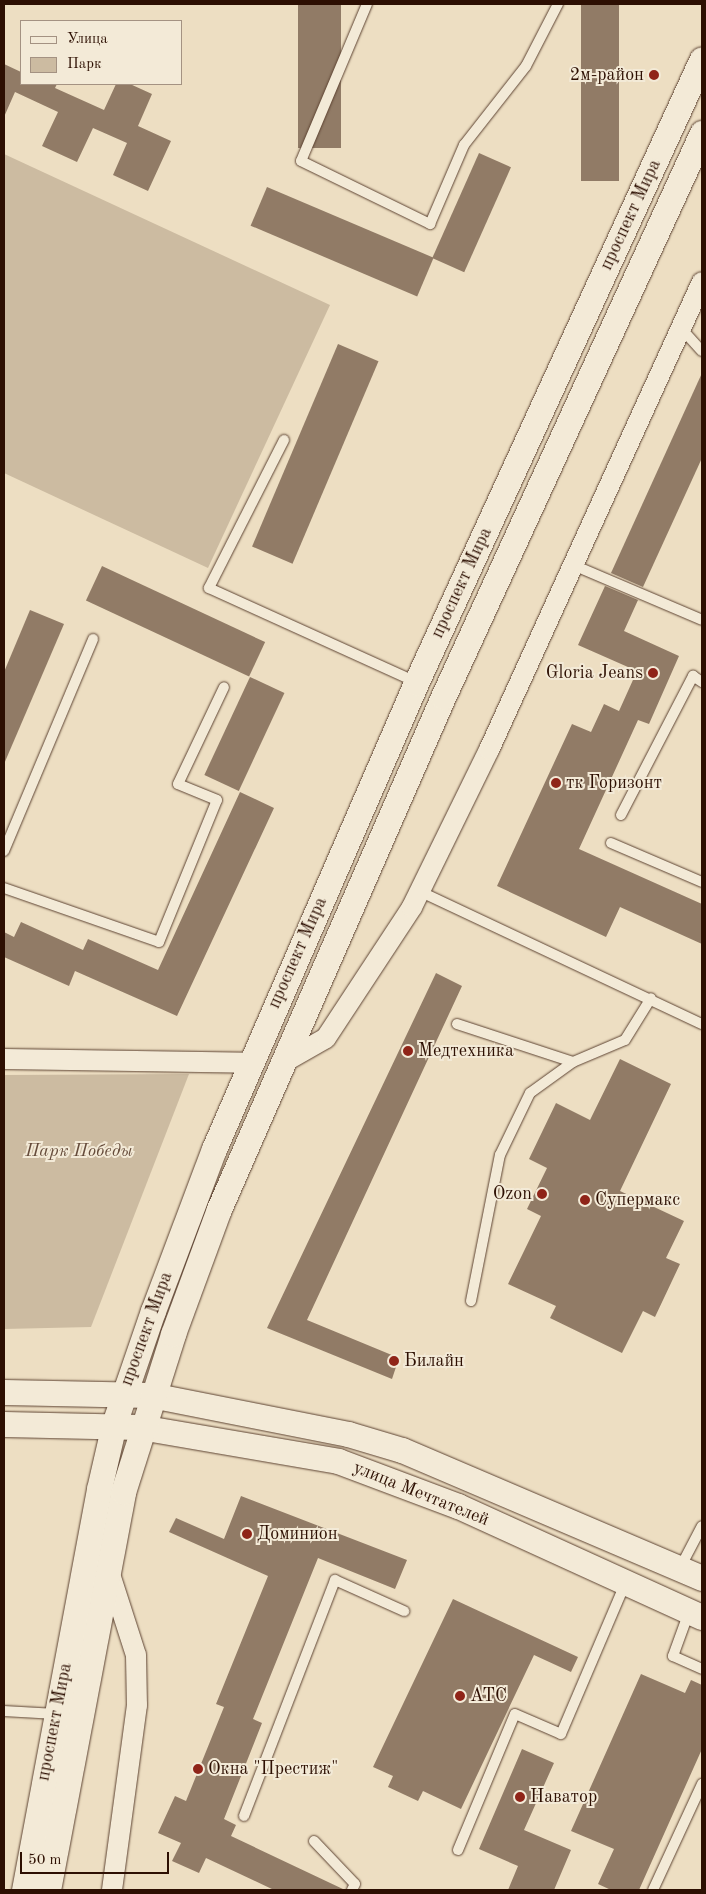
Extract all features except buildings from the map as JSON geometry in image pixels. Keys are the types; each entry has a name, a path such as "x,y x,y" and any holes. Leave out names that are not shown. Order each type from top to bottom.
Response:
{"street":[{"name":"проспект Мира","path":"24,1890 56,1714 114,1424 214,1149 416,683 702,59"},
{"name":"проспект Мира","path":"48,1890 108,1568 140,1427 219,1209 442,697 702,133"},
{"path":"284,1062 326,1038 419,891 702,282"},
{"path":"4,1059 250,1063"},
{"name":"улица Мечтателей","path":"4,1392 151,1395 348,1434 402,1450 691,1574"},
{"name":"улица Мечтателей","path":"4,1424 114,1424 338,1461 387,1476 625,1584 696,1614"},
{"path":"108,1568 136,1655 137,1706 112,1890"}],"lane":[{"path":"367,4 301,161 430,224 464,145 526,66 558,4"},
{"path":"681,328 702,351"},
{"path":"284,440 209,588 416,683"},
{"path":"572,564 702,620"},
{"path":"4,851 93,639"},
{"path":"621,815 693,676 702,682"},
{"path":"4,888 159,942 217,800 178,784 224,687"},
{"path":"611,843 702,882"},
{"path":"419,891 702,1024"},
{"path":"471,1300 500,1155 530,1093 573,1062 625,1040 650,998"},
{"path":"457,1024 573,1062"},
{"path":"691,1574 702,1526"},
{"path":"244,1816 335,1580 404,1611"},
{"path":"458,1850 515,1714 561,1734 625,1584"},
{"path":"696,1614 673,1656 702,1669"},
{"path":"4,1711 56,1714"},
{"path":"653,1890 702,1784"},
{"path":"314,1841 355,1884 352,1890"}],"green space":[{"path":"4,154 330,305 208,568 4,473"},
{"name":"Парк Победы","path":"189,1074 91,1327 4,1329 4,1075"}],"place":[{"name":"2м-район","path":"654,75"},
{"name":"Gloria Jeans","path":"653,673"},
{"name":"тк Горизонт","path":"556,783"},
{"name":"Медтехника","path":"408,1051"},
{"name":"Ozon","path":"542,1194"},
{"name":"Супермакс","path":"585,1200"},
{"name":"Билайн","path":"394,1361"},
{"name":"Доминион","path":"247,1534"},
{"name":"АТС","path":"460,1696"},
{"name":"Окна \"Престиж\"","path":"198,1769"},
{"name":"Наватор","path":"520,1797"}]}
